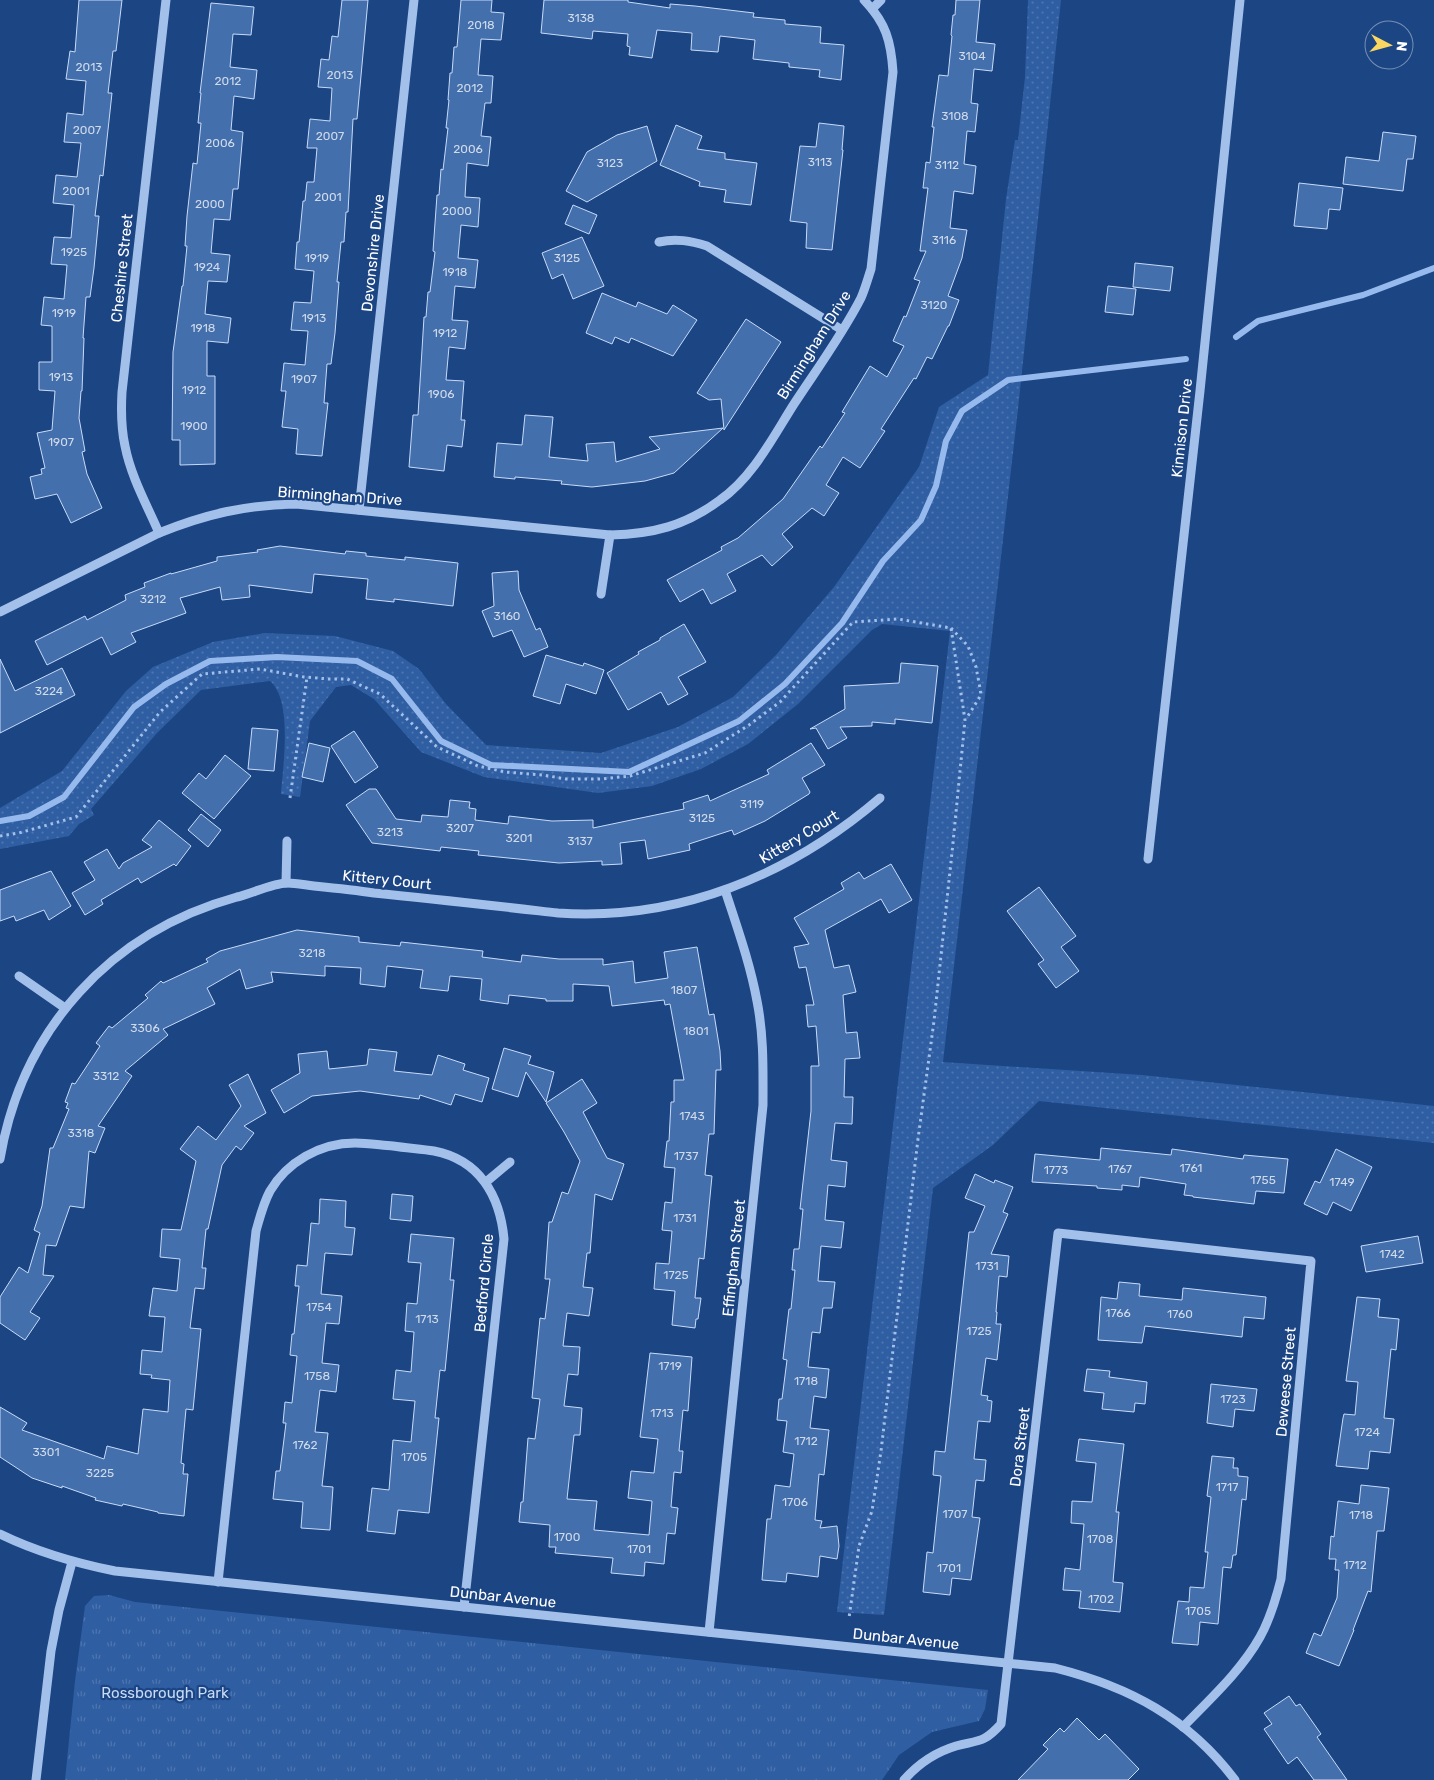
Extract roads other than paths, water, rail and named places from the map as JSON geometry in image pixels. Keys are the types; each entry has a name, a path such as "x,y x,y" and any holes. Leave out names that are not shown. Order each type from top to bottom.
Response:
{"street":[{"name":"Cheshire Street","path":"160,533 131,469 124,446 121,416 123,382 166,0"},
{"name":"Devonshire Drive","path":"359,510 414,0"},
{"name":"Birmingham Drive","path":"0,612 160,533 186,522 228,510 267,504 296,504 610,535 639,534 668,527 696,516 721,500 754,466 842,330 862,296 871,269 893,72 891,48 886,30 864,0"},
{"path":"872,9 881,0"},
{"name":"Kinnison Drive","path":"1148,858 1200,391 1240,0"},
{"path":"659,242 688,240 707,246 842,330"},
{"path":"602,594 610,535"},
{"name":"Kittery Court","path":"0,1159 11,1111 24,1075 42,1040 65,1008 90,980 118,955 140,939 178,918 214,904 286,883 582,915 632,912 678,904 725,890 761,876 789,862 830,837 880,798"},
{"path":"286,883 288,841"},
{"name":"Effingham Street","path":"709,1632 763,1105 763,1054 757,1002 747,959 725,890"},
{"path":"19,976 65,1008"},
{"name":"Bedford Circle","path":"218,1582 256,1231 261,1210 270,1192 282,1175 297,1161 310,1153 335,1145 355,1143 436,1151 457,1160 486,1182 497,1202 502,1220 504,1239 464,1607"},
{"path":"486,1182 510,1162"},
{"name":"Dora Street","path":"1008,1664 1058,1233"},
{"name":"Deweese Street","path":"1058,1233 1311,1260 1280,1579 1274,1606 1261,1636 1242,1665 1183,1727"},
{"name":"Dunbar Avenue","path":"0,1534 24,1546 72,1562 116,1571 1055,1668 1090,1677 1119,1688 1151,1705 1183,1727 1225,1767 1235,1780"},
{"path":"36,1780 51,1651 72,1562"},
{"path":"904,1780 919,1765 932,1756 956,1746 980,1741 992,1734 1001,1724 1008,1664"}],"waterway":[{"path":"1236,337 1258,321 1363,295 1434,268"},
{"path":"0,821 29,816 64,797 134,707 166,684 210,661 277,657 357,661 392,679 441,741 491,765 629,772 739,721 785,684 842,623 883,561 921,520 936,486 946,441 962,411 1008,380 1186,359"}],"park label":[{"name":"Rossborough Park","path":"165,1693"}]}
